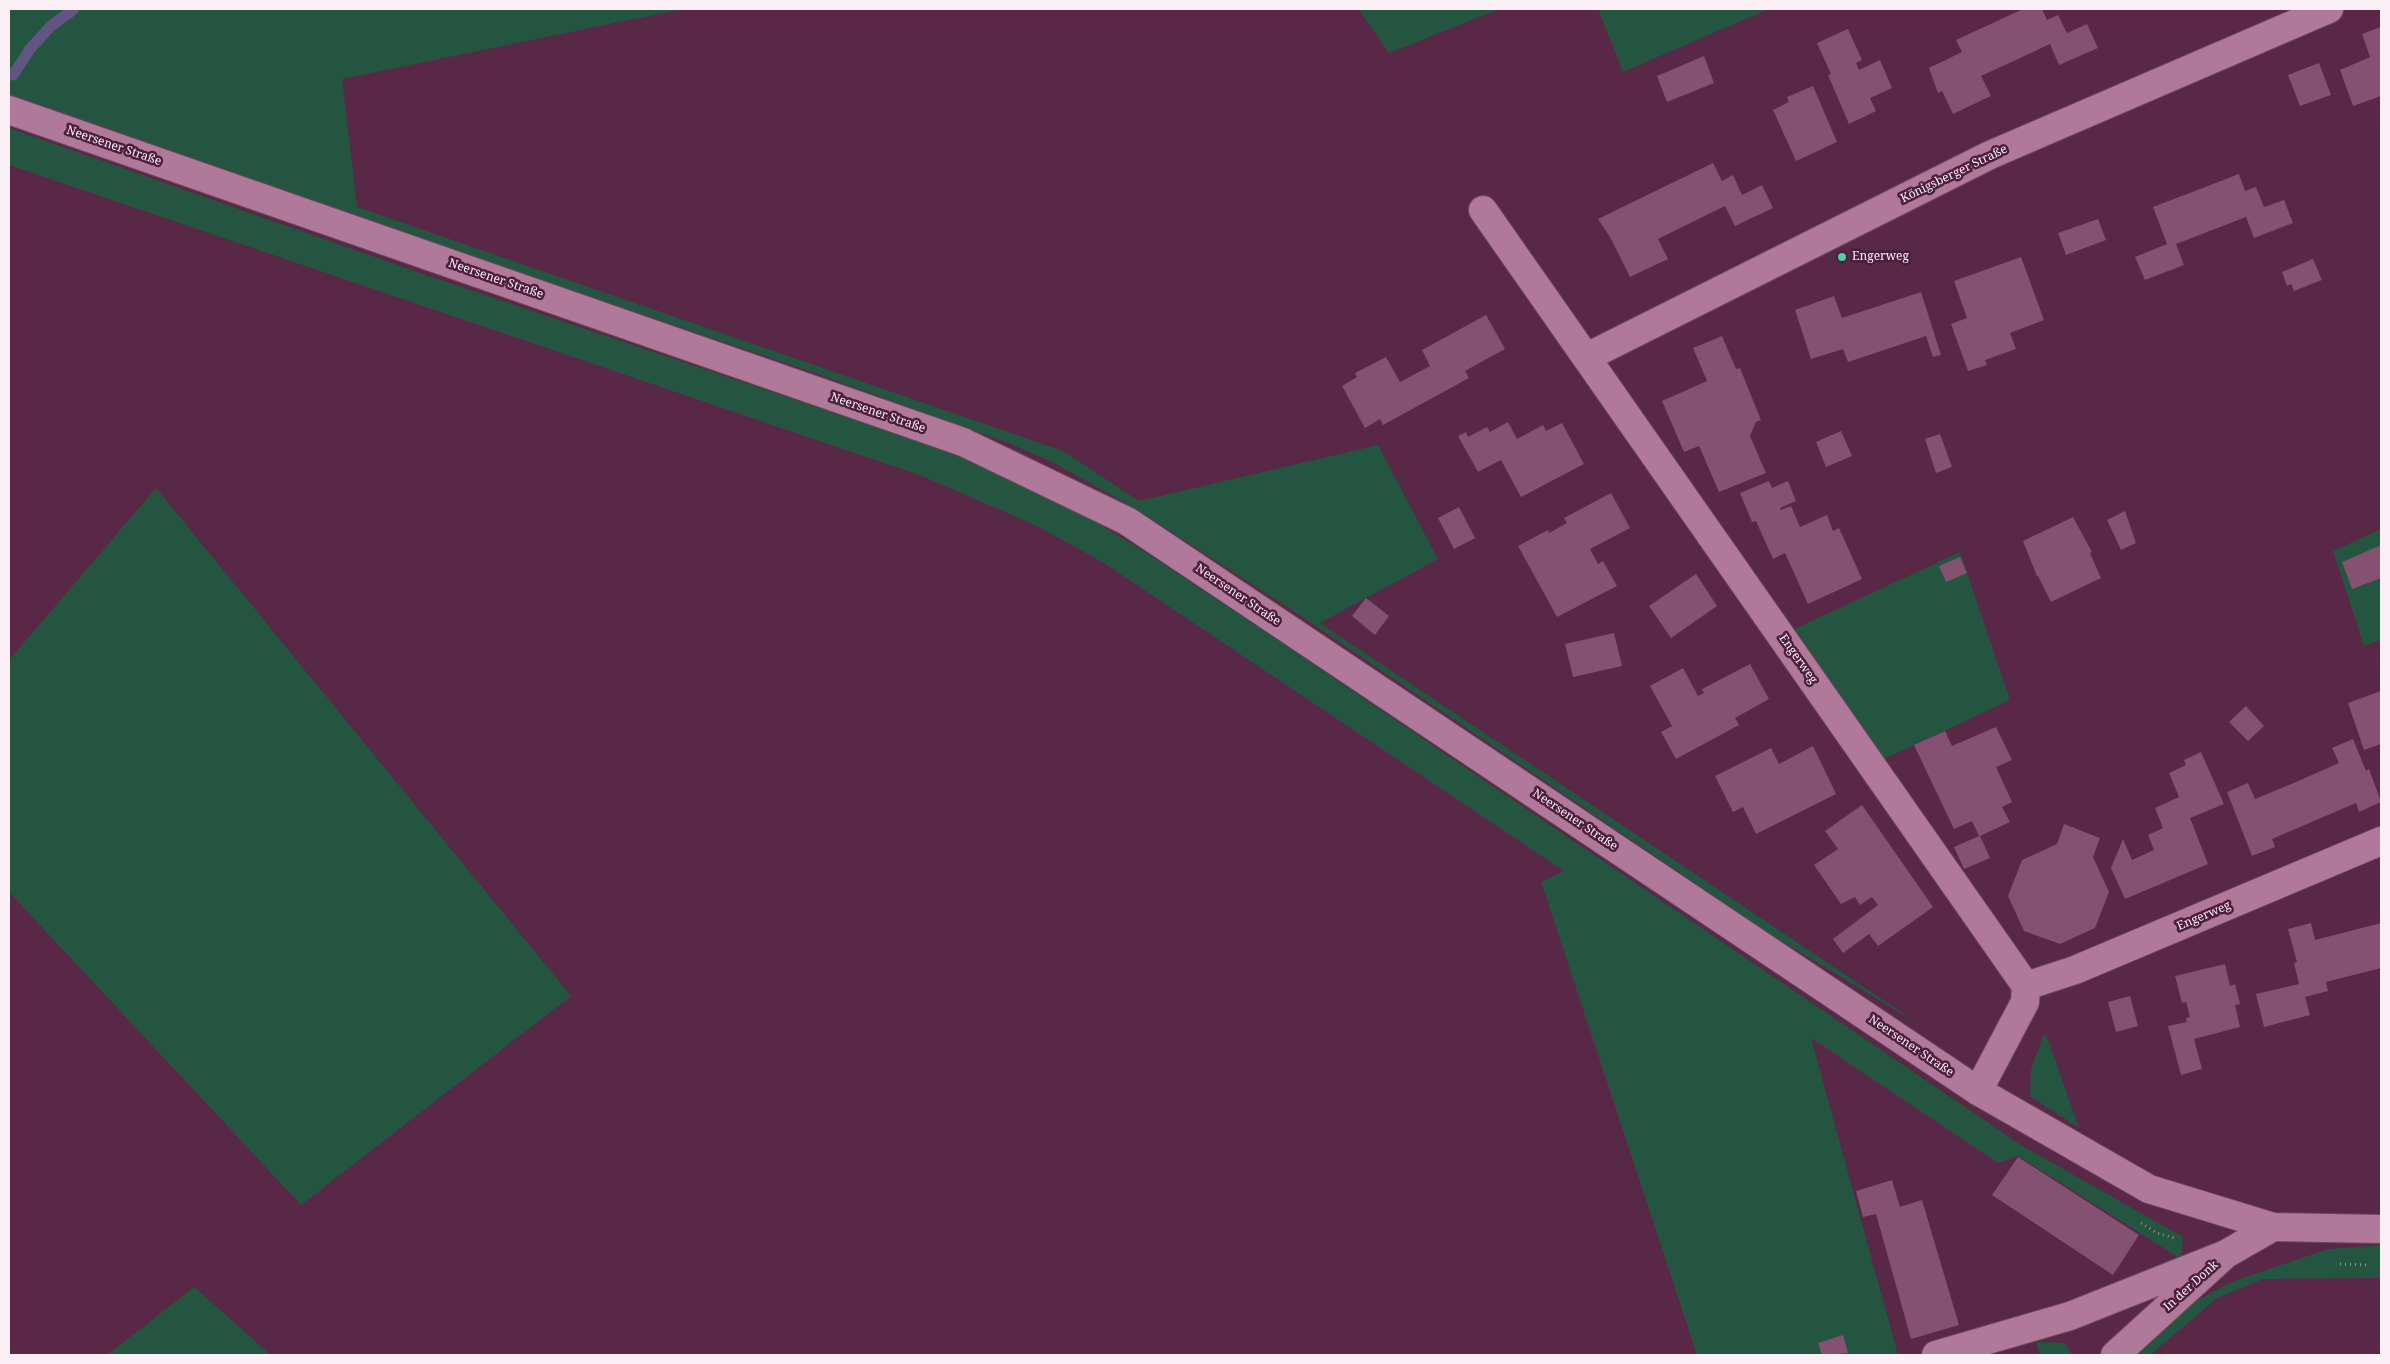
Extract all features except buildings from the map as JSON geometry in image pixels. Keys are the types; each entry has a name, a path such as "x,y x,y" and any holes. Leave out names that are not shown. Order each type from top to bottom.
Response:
{"street":[{"name":"Königsberger Straße","path":"1587,357 1990,155 2329,9"},
{"name":"Neersener Straße","path":"9,110 963,442 1127,520 1978,1091 2149,1190 2273,1227 2381,1229"},
{"name":"Engerweg","path":"1483,210 2026,986 2090,964 2381,841"},
{"path":"1978,1091 2025,1002 2026,986"},
{"name":"In der Donk","path":"2115,1355 2226,1254 2273,1227"},
{"path":"1936,1355 2070,1316 2226,1254"}],"path":[{"path":"2140,1223 2157,1233 2226,1254"},
{"path":"2330,1264 2358,1266 2374,1264"}],"green space":[{"path":"9,9 683,9 342,79 357,207 1063,451 1139,501 1378,445 1438,559 1320,623 1925,1028 1770,934 1298,614 1131,506 1052,462 1006,442 815,373 142,144 9,95"},
{"path":"1358,9 1499,9 1389,53"},
{"path":"1598,9 1769,9 1623,72"},
{"path":"9,128 426,275 958,455 1050,495 1142,550 1276,639 2021,1145 2183,1237 2181,1259 2018,1156 1998,1163 1811,1038 1898,1355 1697,1355 1541,882 1564,871 1104,563 1037,526 922,476 9,165"},
{"path":"156,488 571,996 301,1205 9,892 9,660"},
{"path":"2381,529 2381,640 2364,646 2333,551"},
{"path":"1960,552 2010,700 1884,759 1794,629"},
{"path":"2044,1033 2049,1042 2079,1128 2030,1096 2031,1069"},
{"path":"2381,1245 2381,1278 2263,1279 2217,1298 2150,1355 2130,1355 2189,1305 2231,1282 2328,1249"},
{"path":"194,1287 271,1355 107,1355"},
{"path":"2036,1342 2065,1343 2072,1355 2040,1355"}],"waterway":[{"path":"13,75 30,49 51,26 74,9"}],"place":[{"name":"Engerweg","path":"1842,257"}]}
